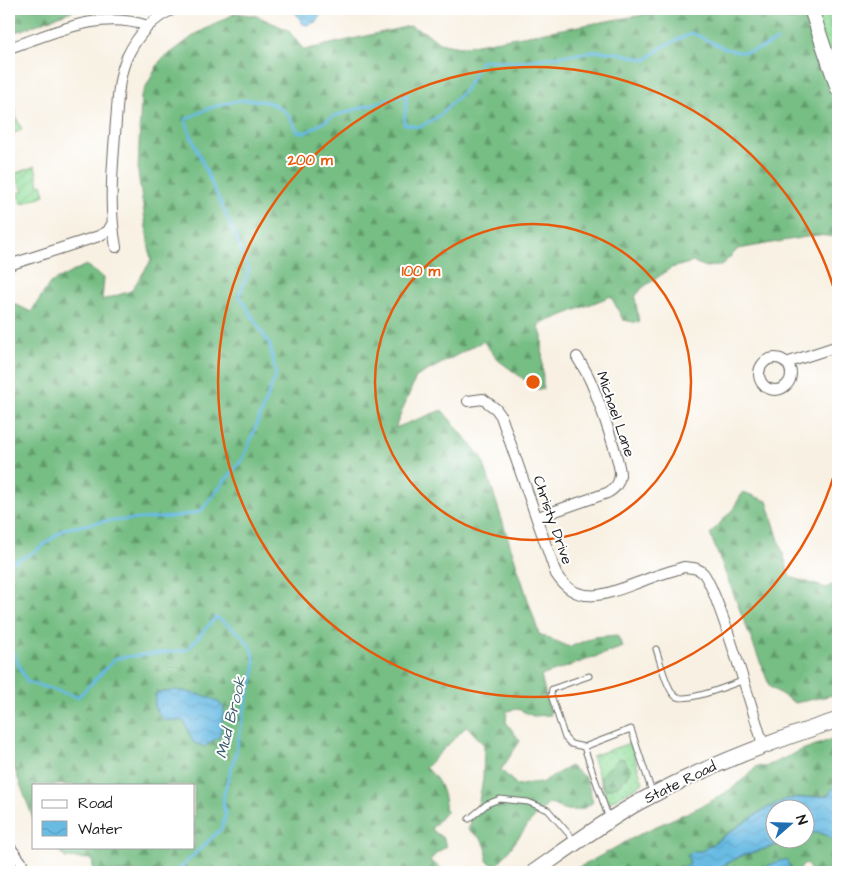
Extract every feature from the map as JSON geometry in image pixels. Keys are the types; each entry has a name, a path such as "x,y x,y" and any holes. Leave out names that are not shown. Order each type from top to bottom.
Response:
{"main road":[{"name":"State Road","path":"534,872 610,820 653,795 709,767 763,744 838,720"}],"street":[{"path":"116,247 110,196 120,80 126,58 139,37 148,26 174,9"},
{"path":"811,9 838,89"},
{"path":"9,48 92,20 124,21 148,26"},
{"path":"9,265 99,236 108,231 112,224"},
{"path":"786,363 838,346"},
{"name":"Michael Lane","path":"538,517 607,493 615,488 619,482 620,472 610,437 589,377 577,357"},
{"name":"Christy Drive","path":"468,401 484,399 501,416 538,517 556,574 562,584 584,595 596,596 684,567 695,568 703,572 716,600 763,744"},
{"path":"9,846 22,863 24,872"}],"lane":[{"path":"656,648 671,691 676,697 683,699 693,697 742,680"},
{"path":"589,676 552,688 551,695 565,738 571,744 584,747 631,729 653,795"},
{"path":"584,747 610,820"},
{"path":"469,819 487,804 500,799 528,802 548,810 576,842"}],"green space":[{"path":"9,9 77,9 9,33"},
{"path":"676,9 811,9 838,86 838,237 817,235 738,249 722,265 707,267 693,262 671,268 642,288 635,297 639,323 623,320 611,296 538,325 542,336 543,389 537,389 498,360 483,341 416,377 395,428 442,410 482,458 539,634 570,647 594,637 617,635 623,647 541,676 551,715 533,716 518,709 507,711 506,722 520,741 501,770 518,786 541,783 570,766 587,779 593,802 577,810 566,810 550,803 528,825 496,866 487,861 487,850 483,842 468,830 479,801 483,779 484,745 467,726 425,768 435,777 441,787 446,812 431,829 444,839 446,847 436,853 430,861 447,872 94,872 92,859 65,858 57,848 195,848 195,784 32,784 32,816 9,754 9,301 31,312 50,283 86,265 104,278 102,300 131,291 151,261 138,172 141,96 160,61 196,34 236,13 257,16 288,30 304,50 410,26 428,34 439,43 460,47"},
{"path":"810,9 838,9 838,89"},
{"path":"825,9 838,9 838,34 833,35"},
{"path":"13,100 16,112 14,113 22,130 9,135 9,102"},
{"path":"35,166 39,185 42,184 45,195 22,204 18,193 23,191 14,174"},
{"path":"743,492 767,501 790,577 826,588 838,582 838,694 795,703 770,687 710,534 733,509"},
{"path":"838,737 838,783 827,796 764,798 764,810 719,839 688,865 669,872 569,872 646,831 705,804 733,788 757,766 765,767 802,750"},
{"path":"630,743 643,783 608,803 592,756"},
{"path":"623,758 630,769 627,776 617,786 605,789 600,778 618,759"},
{"path":"814,832 830,836 838,845 838,872 812,872 806,863 798,871 789,872 790,867 759,870 756,872 711,872 741,856 767,848 814,848"}],"water":[{"path":"293,9 339,9 321,14 316,22 307,25 303,24"},
{"path":"177,690 209,697 220,703 224,708 220,736 204,747 193,742 184,721 163,720 154,707 156,693"},
{"path":"838,783 838,845 831,838 823,834 814,833 814,798 800,798 827,796"},
{"path":"763,810 764,848 767,848 741,856 711,872 669,872 688,865 690,862 687,856 693,851 702,851"},
{"path":"786,860 790,867 789,872 756,872 778,861"}],"waterway":[{"path":"9,564 36,551 64,529 106,521 173,517 200,512 244,457 276,375 270,345 239,295 249,270 185,120 208,109 235,101 262,101 274,105 285,112 298,132 307,132 334,116 407,94 404,124 420,127 439,116 465,90 482,60 517,62 597,51 619,53 646,60 662,47 692,33 725,48 743,52 753,51 777,40"},
{"name":"Mud Brook","path":"9,644 27,682 78,697 116,658 187,650 216,617 245,639 253,654 255,663 254,673 245,706 236,753 224,791 223,804 226,815 221,829 176,872"}]}
